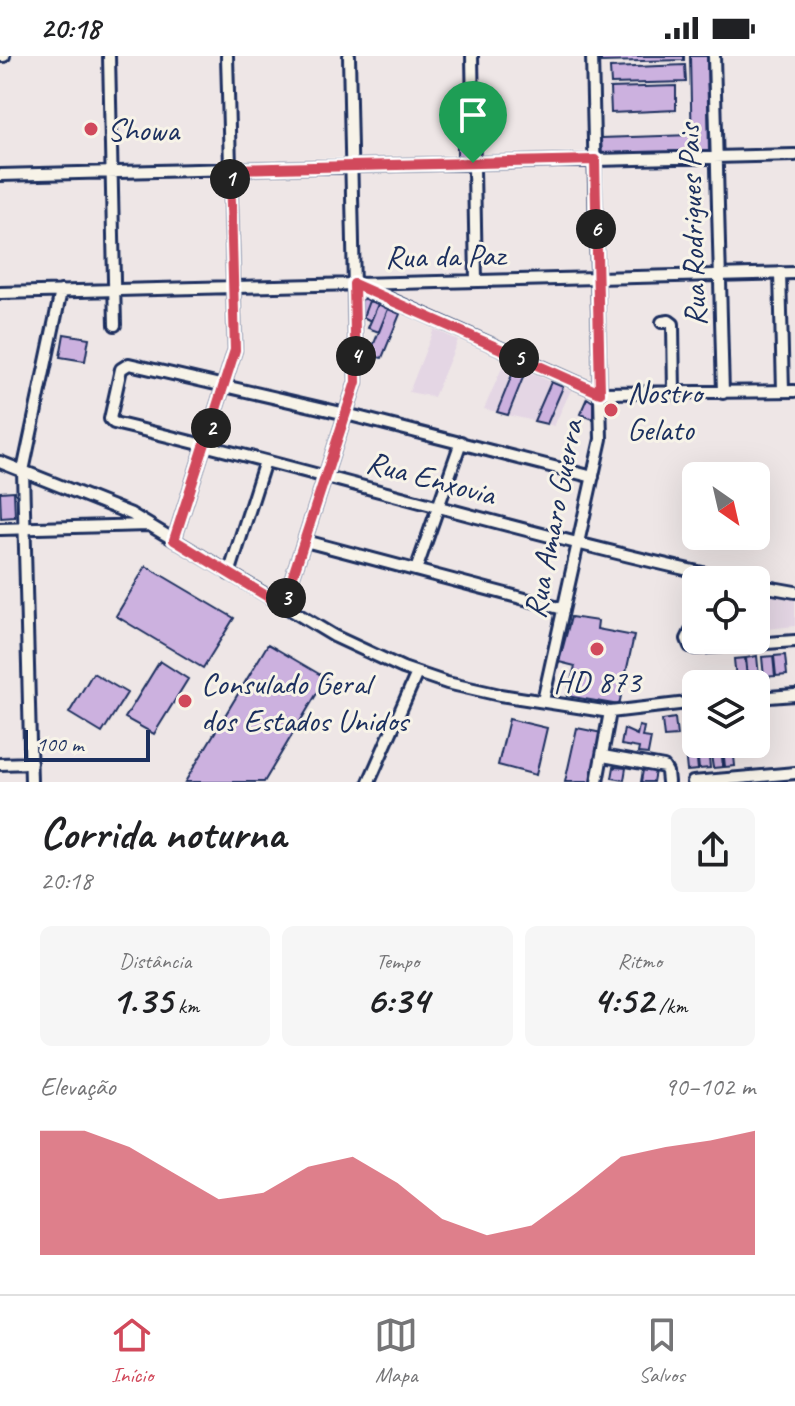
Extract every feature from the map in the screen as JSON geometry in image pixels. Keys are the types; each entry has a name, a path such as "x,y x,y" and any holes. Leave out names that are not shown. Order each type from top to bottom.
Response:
{"street":[{"path":"109,56 115,325"},
{"path":"174,540 235,350 227,56"},
{"path":"283,606 356,382 349,56"},
{"path":"472,56 476,281"},
{"name":"Rua Amaro Guerra","path":"543,701 601,439 592,56"},
{"name":"Rua Rodrigues Pais","path":"714,56 723,393"},
{"path":"0,175 795,155"},
{"path":"780,273 783,391"},
{"name":"Rua da Paz","path":"0,293 795,273"},
{"path":"354,284 600,393 795,391"},
{"path":"31,782 23,471 61,291"},
{"path":"662,322 673,324 674,394"},
{"name":"Rua Enxovia","path":"225,387 129,364 121,369 110,419 114,423 682,570"},
{"path":"225,387 461,442 593,477"},
{"path":"416,570 461,442"},
{"path":"229,574 265,461"},
{"path":"0,462 86,495 150,525 283,606 370,654 417,673 500,695 610,712 682,704"},
{"path":"0,529 150,525"},
{"path":"305,541 563,609"},
{"path":"770,588 795,592"},
{"path":"770,643 795,641"},
{"path":"369,782 417,673"},
{"path":"770,697 795,695"},
{"path":"597,782 610,712"},
{"path":"603,756 664,767 668,782"},
{"path":"0,764 31,763"},
{"path":"693,782 795,773"}],"shaded area":[{"path":"434,329 458,340 434,397 409,392"},
{"path":"505,361 516,365 497,412 484,409"},
{"path":"526,370 551,382 534,421 508,415"},
{"path":"563,387 571,390 554,426 547,424"},
{"path":"770,596 795,600 795,626 770,629"}],"building":[{"path":"601,56 684,56 684,60 601,62"},
{"path":"690,56 707,56 709,151 692,151"},
{"path":"685,65 686,82 611,84 610,68"},
{"path":"676,86 676,110 611,113 610,88"},
{"path":"467,130 467,157 457,157 457,145 461,145 457,141 457,133"},
{"path":"691,135 691,155 602,158 601,138"},
{"path":"364,298 369,301 363,317 360,316"},
{"path":"369,301 378,304 371,321 363,317"},
{"path":"378,304 388,309 379,332 368,328"},
{"path":"388,309 400,314 382,358 369,356"},
{"path":"64,334 89,338 85,361 60,357"},
{"path":"516,365 526,370 508,415 497,412"},
{"path":"551,382 563,387 547,424 534,421"},
{"path":"587,398 593,402 593,419 580,414"},
{"path":"14,491 15,517 1,518 0,492"},
{"path":"146,566 234,618 203,668 116,616"},
{"name":"HD 873","path":"571,617 598,621 597,629 634,636 619,705 567,696 575,666 559,662"},
{"path":"268,644 326,678 264,782 185,782"},
{"path":"785,655 787,675 776,676 774,656"},
{"path":"757,656 758,670 747,670 746,658"},
{"path":"773,656 775,676 770,676 770,670 763,670 762,657"},
{"path":"745,658 746,670 735,670 734,659"},
{"path":"160,661 188,679 154,734 125,718"},
{"path":"93,673 127,693 102,733 69,713"},
{"path":"675,718 677,736 664,737 662,720"},
{"path":"509,719 547,728 536,775 498,765"},
{"path":"639,726 644,727 642,737 651,738 648,754 638,753 639,748 621,745 624,729 637,735"},
{"path":"577,728 602,733 591,782 565,782"},
{"path":"686,758 697,758 698,770 687,771"},
{"path":"698,758 709,758 710,768 699,769"},
{"path":"712,758 722,758 723,767 713,768"},
{"path":"724,758 734,758 735,766 725,767"},
{"path":"614,767 626,768 624,780 612,778"},
{"path":"643,770 655,771 653,782 641,782"}],"place":[{"name":"Showa","path":"91,129"},
{"name":"Nostro Gelato","path":"611,410"},
{"name":"HD 873","path":"597,649"},
{"name":"Consulado Geral dos Estados Unidos","path":"185,701"}],"route":[{"path":"595,160 600,393 354,284 356,382 283,606 174,540 234,358 230,169 473,163 595,160"}]}
